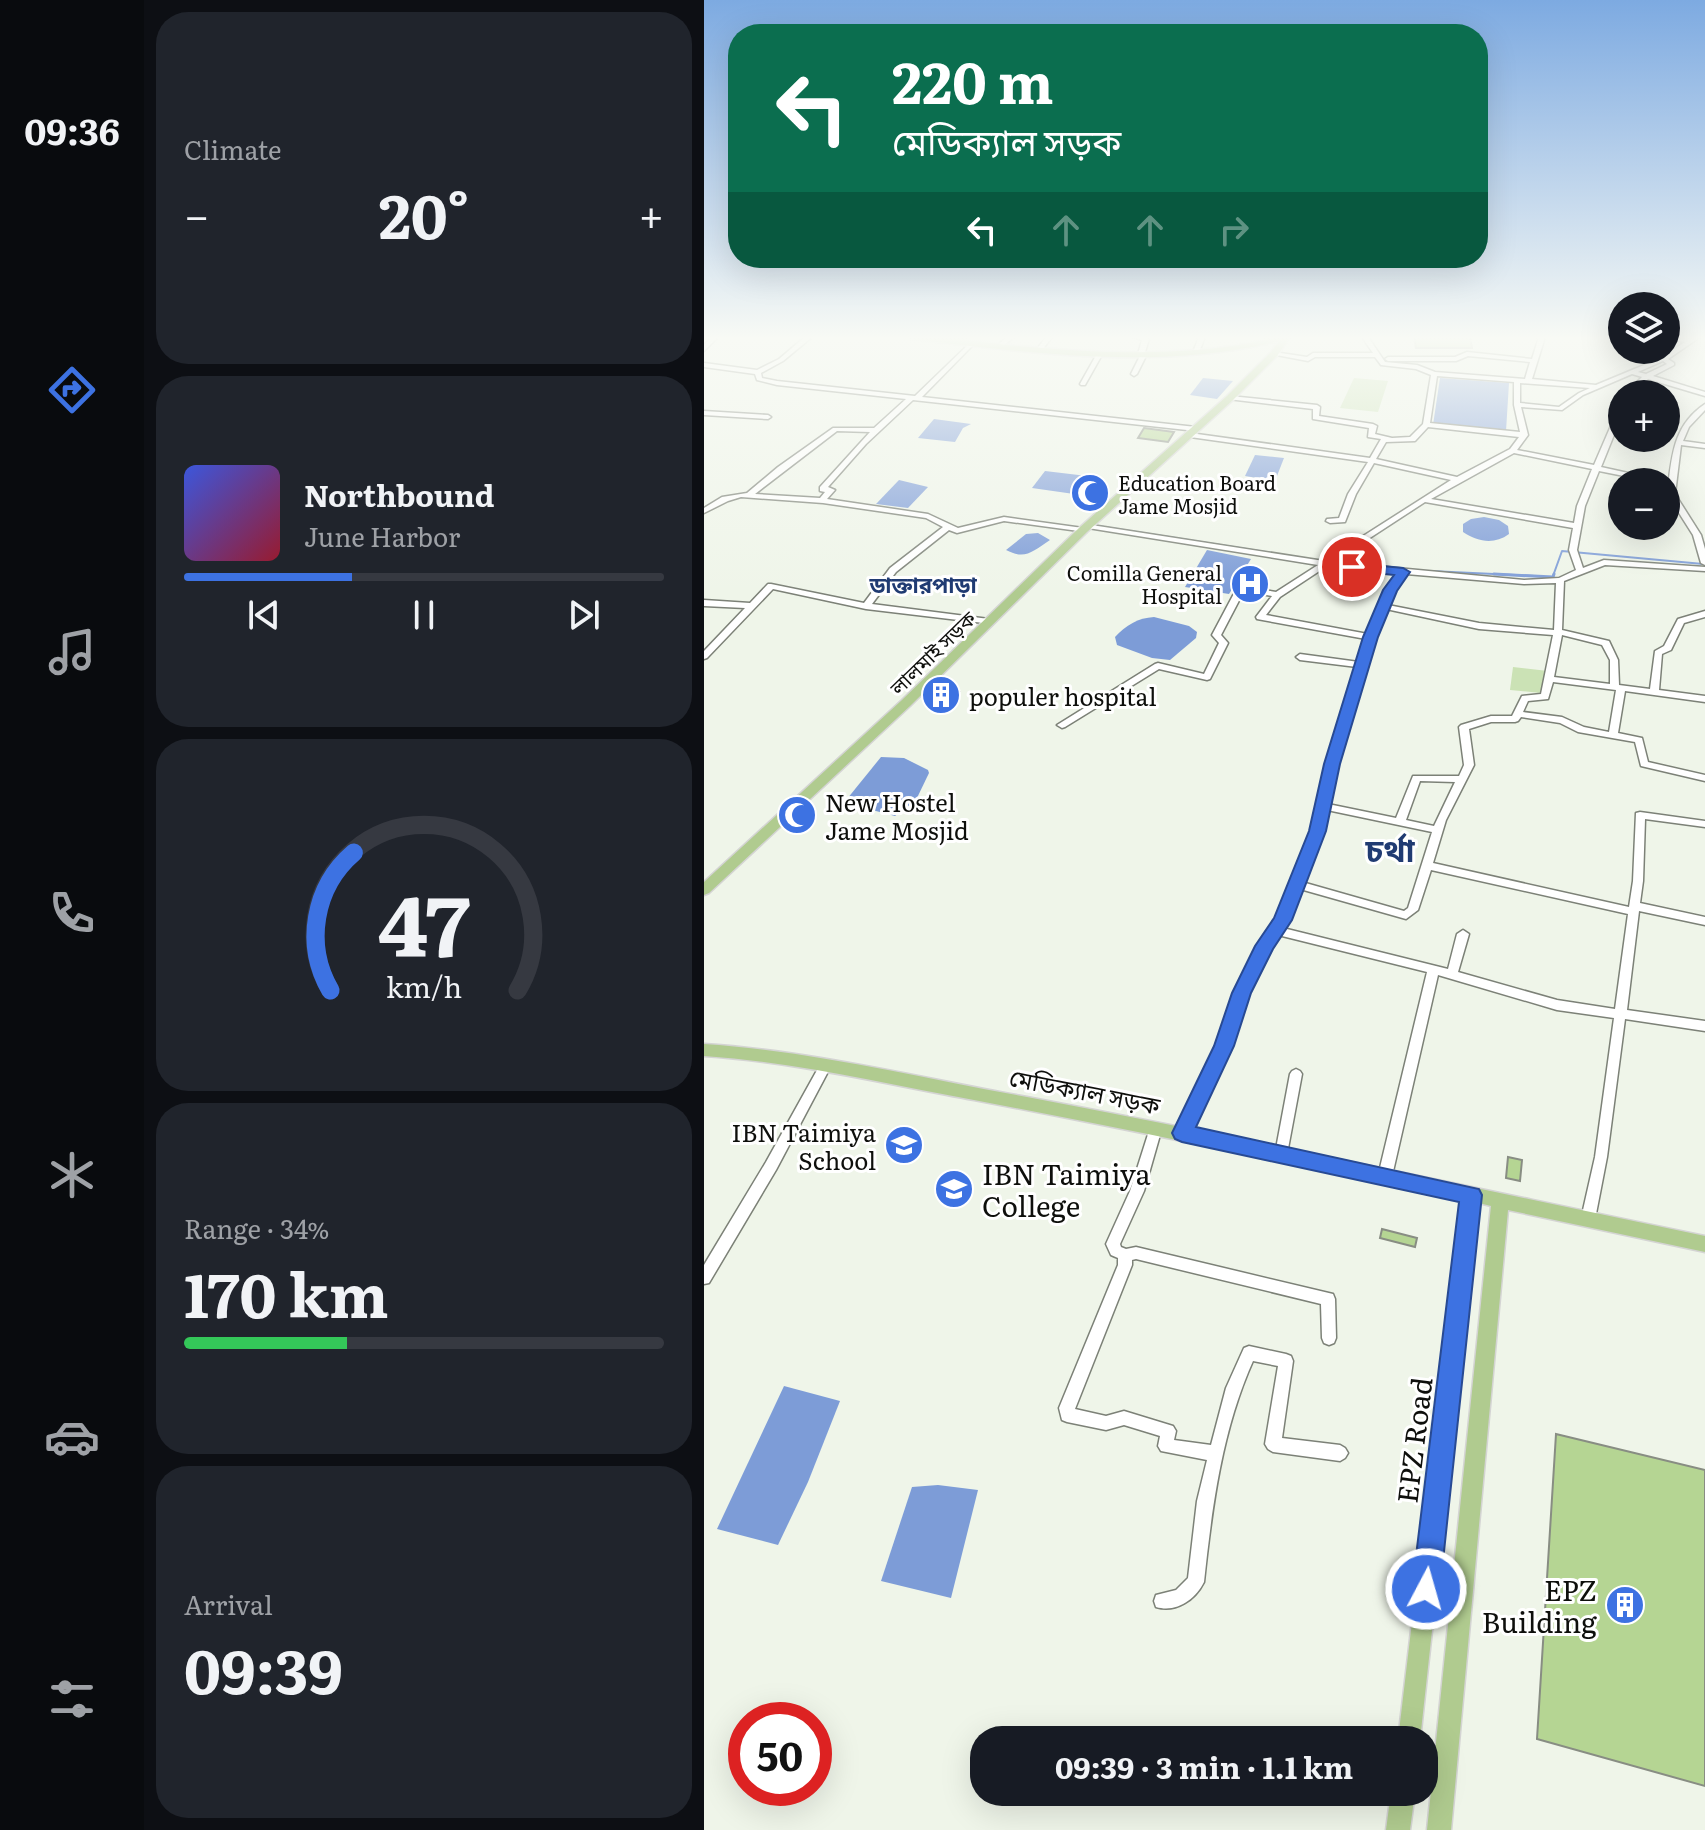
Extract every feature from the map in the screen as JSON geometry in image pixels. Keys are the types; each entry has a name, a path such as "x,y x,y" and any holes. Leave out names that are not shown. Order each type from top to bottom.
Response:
{"main road":[{"name":"লালমাই সড়ক","path":"704,890 1086,528 1203,422"},
{"name":"মেডিক্যাল সড়ক","path":"704,1040 736,1052"},
{"name":"মেডিক্যাল সড়ক","path":"704,1050 825,1066 1182,1133 1705,1244"},
{"name":"EPZ Road","path":"1411,1726 1471,1195"},
{"path":"1439,1830 1500,1201"},
{"path":"1398,1830 1401,1806"}],"street":[{"path":"821,501 831,490 823,489 874,430 887,422"},
{"path":"1117,422 1372,460 1459,480"},
{"path":"1347,422 1373,426 1371,435 1389,438 1412,439 1426,425 1524,435"},
{"path":"1371,637 1260,617 1277,595 1425,500 1513,451 1524,435 1521,422"},
{"path":"749,495 790,458 811,449 835,429 874,430"},
{"path":"1330,521 1342,520 1372,460 1384,440 1389,438"},
{"path":"1580,570 1575,554 1581,506 1608,441"},
{"path":"1680,443 1705,446"},
{"path":"1513,451 1608,472"},
{"path":"704,511 725,499 749,495 821,501 928,516 947,528 966,531 1004,519 1403,572 1524,582 1560,580 1604,562"},
{"path":"1425,500 1577,526"},
{"path":"1680,508 1697,535 1705,563"},
{"path":"866,606 893,570 947,528"},
{"path":"1575,554 1604,562 1705,569"},
{"path":"1182,1133 1224,1046 1242,993 1296,884 1323,806 1371,637 1383,606 1403,572"},
{"path":"1296,884 1406,915 1413,910 1438,830 1470,760 1464,727 1491,719 1511,720 1518,714 1525,698 1545,697 1558,632 1560,580"},
{"path":"704,656 771,586 866,606 989,622"},
{"path":"1062,725 1158,666 1207,677 1224,643 1216,635 1240,590 1244,587 1277,595"},
{"path":"704,603 752,606"},
{"path":"1383,606 1479,626 1558,632 1606,643 1614,660 1618,689 1613,736"},
{"path":"1654,691 1658,653 1668,648 1681,621 1705,614"},
{"path":"1300,657 1362,665"},
{"path":"1550,679 1705,699"},
{"path":"1518,714 1562,720 1581,730 1639,740 1646,765 1705,778"},
{"path":"1400,822 1416,778 1460,779"},
{"path":"1323,806 1438,830"},
{"path":"1588,1219 1601,1157 1635,906 1640,815 1705,824"},
{"path":"1427,865 1584,903 1631,911 1635,906"},
{"path":"1635,906 1705,921"},
{"path":"1275,930 1452,974 1557,1005 1705,1026"},
{"path":"1452,974 1463,934"},
{"path":"1385,1176 1401,1097 1433,971"},
{"path":"704,1278 771,1166 825,1066"},
{"path":"1281,1154 1296,1074"},
{"path":"1156,1128 1137,1191 1113,1244 1116,1251 1125,1255 1136,1253 1328,1299 1329,1338"},
{"path":"1125,1255 1125,1265 1074,1386 1067,1415 1106,1423 1124,1418 1151,1425 1168,1431 1166,1446 1216,1454"},
{"path":"1162,1601 1180,1598 1196,1582 1205,1501 1233,1388 1249,1353 1286,1361 1273,1444 1340,1453"}],"green space":[{"path":"1513,667 1548,671 1541,693 1510,690"}],"water":[{"path":"931,422 971,424 963,428 955,442 918,438"},
{"path":"1433,422 1507,422 1506,431 1433,425"},
{"path":"1255,455 1284,458 1275,481 1245,476"},
{"path":"1045,471 1087,476 1074,494 1032,488"},
{"path":"899,480 928,487 908,508 876,504"},
{"path":"1484,517 1499,520 1508,526 1509,534 1498,540 1486,541 1463,532 1463,524"},
{"path":"1038,533 1050,540 1024,554 1006,550 1026,534"},
{"path":"1207,550 1251,559 1229,594 1185,587"},
{"path":"1154,617 1189,626 1197,632 1196,638 1170,660 1152,658 1117,645 1115,637 1123,629"},
{"path":"881,757 904,758 929,773 916,800 895,816 849,804 847,799"},
{"path":"784,1386 840,1401 808,1482 778,1545 717,1529"},
{"path":"938,1485 978,1490 951,1598 881,1581 912,1487"}],"building":[{"path":"1144,428 1174,432 1168,442 1138,438"},
{"name":"populer hospital","path":"934,687 959,692 950,703 924,697"},
{"path":"1508,1157 1522,1160 1520,1181 1506,1178"},
{"path":"1382,1229 1417,1238 1415,1247 1380,1238"},
{"name":"EPZ Building","path":"1556,1434 1705,1470 1705,1786 1537,1739"}],"waterway":[{"path":"1098,526 1272,553"},
{"path":"1553,576 1562,551 1703,564"},
{"path":"1430,571 1509,575"},
{"path":"1494,574 1509,575"},
{"path":"1509,575 1553,577 1554,574"},
{"path":"1509,575 1535,576"}],"place":[{"name":"Education Board Jame Mosjid","path":"1090,493"},
{"name":"Comilla General Hospital","path":"1250,584"},
{"name":"populer hospital","path":"941,695"},
{"name":"New Hostel Jame Mosjid","path":"797,815"},
{"name":"IBN Taimiya School","path":"904,1145"},
{"name":"IBN Taimiya College","path":"954,1189"},
{"name":"EPZ Building","path":"1625,1605"}],"district":[{"name":"ডাক্তারপাড়া","path":"923,583"},
{"name":"চর্থা","path":"1390,848"}],"route":[{"path":"1352,567 1403,572 1390,590 1371,637 1332,764 1317,831 1282,920 1265,946 1242,993 1224,1046 1182,1133 1471,1195 1426,1589"}]}
